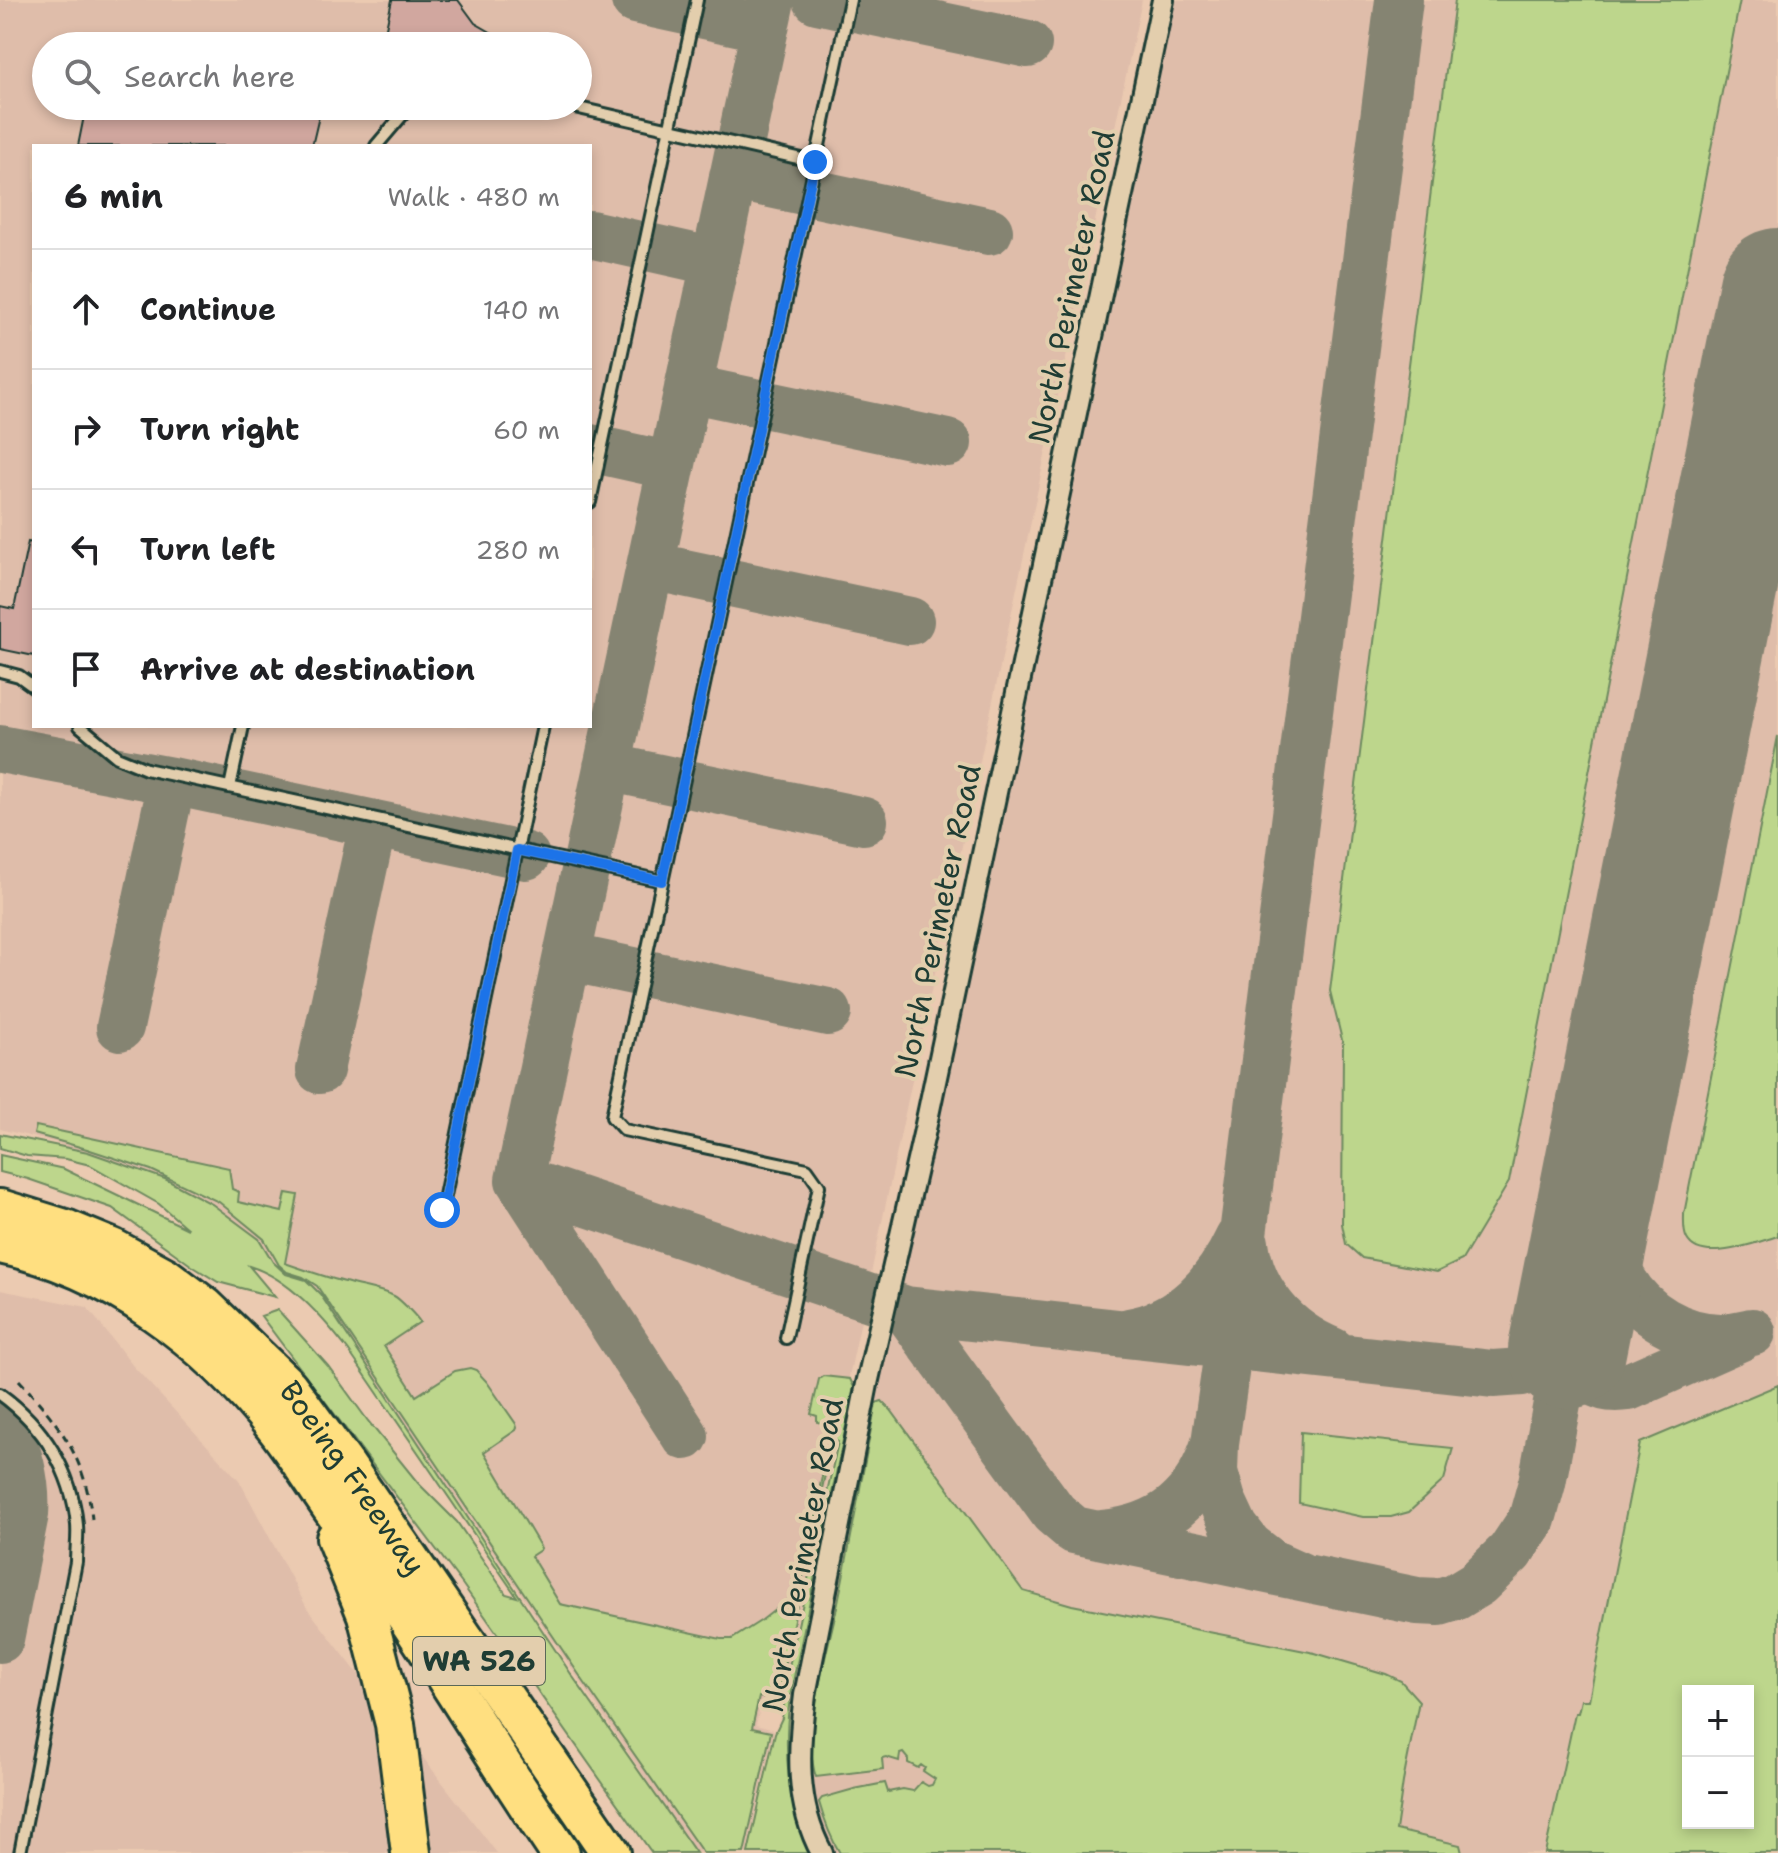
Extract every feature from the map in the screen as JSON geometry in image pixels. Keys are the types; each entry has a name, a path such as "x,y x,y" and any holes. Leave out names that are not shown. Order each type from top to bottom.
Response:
{"highway":[{"name":"Boeing Freeway","path":"0,1209 68,1230 112,1248 165,1277 205,1307 288,1387 611,1853"},
{"name":"Boeing Freeway","path":"0,1244 79,1268 130,1295 181,1331 231,1375 277,1430 373,1565 560,1853"},
{"path":"314,1484 367,1615 395,1724 411,1853"}],"street":[{"name":"North Perimeter Road","path":"822,1853 808,1820 801,1789 800,1732 805,1695 867,1384 927,1119 1163,0"}],"lane":[{"path":"592,492 697,0"},
{"path":"786,1338 819,1186 807,1169 624,1130 612,1117 850,0"},
{"path":"592,111 815,162"},
{"path":"378,144 398,120"},
{"path":"0,671 19,676 32,686"},
{"path":"82,728 117,757 146,769 662,881"},
{"path":"230,787 243,728"},
{"path":"442,1210 543,728"},
{"path":"0,1394 18,1407 50,1444 72,1497 77,1526 76,1562 20,1853"}],"shaded area":[{"path":"0,0 1142,0 780,1701 762,1699 756,1725 774,1730 747,1853 696,1853 379,1383 348,1342 299,1287 123,1169 57,1143 0,1129"},
{"path":"1176,0 1778,0 1778,1853 822,1853 808,1820 809,1707 1096,347"},
{"path":"0,1290 87,1307 133,1366 239,1480 307,1608 497,1853 0,1853"}],"green space":[{"path":"1455,0 1740,0 1509,1182 1462,1260 1437,1272 1362,1258 1346,1244 1342,1224 1343,1044 1330,991"},
{"path":"1778,736 1778,1236 1730,1250 1704,1250 1694,1247 1687,1239 1684,1214"},
{"path":"36,1126 229,1168 232,1189 239,1192 238,1202 282,1212 286,1193 298,1195 285,1263 397,1298 420,1322 384,1346 416,1396 455,1371 470,1368 487,1382 516,1424 516,1430 484,1452 541,1548 531,1556 560,1604 732,1639 798,1592 829,1443 832,1442 777,1699 759,1697 752,1728 771,1732 744,1853 703,1853 317,1286 287,1272 279,1265 264,1239 219,1202 151,1170 34,1134"},
{"path":"0,1134 88,1152 165,1179 212,1204 259,1239 273,1262 286,1274 306,1280 320,1294 573,1677 696,1853 652,1853 463,1585 261,1316 278,1310 328,1366 418,1483 457,1522 506,1594 517,1597 348,1350 316,1313 291,1289 264,1272 249,1266 275,1297 218,1282 112,1208 0,1172 0,1155 64,1169 188,1229 159,1204 90,1165 66,1159 27,1156 0,1148"},
{"path":"823,1376 850,1379 854,1387 788,1717 787,1757 792,1796 810,1853 748,1853 775,1733 782,1718 784,1704 781,1703 838,1442 830,1439 833,1425 817,1422 817,1416 811,1414 819,1379"},
{"path":"1778,1385 1778,1853 1545,1853 1575,1713 1578,1713 1581,1700 1589,1700 1640,1443"},
{"path":"882,1401 1023,1591 1072,1605 1315,1653 1401,1681 1419,1701 1396,1830 1460,1845 1462,1853 840,1853 823,1815 819,1802 822,1798 885,1783 888,1792 913,1791 921,1782 928,1786 935,1779 923,1771 925,1768 921,1765 918,1768 908,1763 903,1753 899,1761 882,1758 883,1769 816,1777 812,1759 818,1691 876,1403"},
{"path":"1301,1432 1453,1448 1444,1480 1409,1512 1391,1517 1363,1517 1299,1503"}],"building":[{"path":"392,0 458,0 475,23 491,32 385,32"},
{"path":"83,120 318,120 312,144 78,144"},
{"path":"28,542 32,543 32,656 0,649 0,606 14,609"}],"taxiway":[{"path":"635,0 765,28"},
{"path":"771,0 519,1180 906,1310 1493,1374 1547,1366 1567,1350"},
{"path":"817,0 1028,44"},
{"path":"1300,1576 1271,1563 1249,1546 1235,1528 1214,1472 1215,1443 1399,0"},
{"path":"733,176 989,231"},
{"path":"592,234 715,262"},
{"path":"688,388 948,443"},
{"path":"592,448 671,466"},
{"path":"651,566 910,621"},
{"path":"0,749 172,781 526,856"},
{"path":"607,767 864,821"},
{"path":"120,1027 172,781"},
{"path":"320,1070 373,824"},
{"path":"567,957 828,1012"},
{"path":"519,1180 685,1436"},
{"path":"1599,1190 1614,1260 1623,1280 1641,1303 1664,1321 1692,1333 1721,1337 1752,1332"},
{"path":"1129,1332 1165,1320 1196,1299 1220,1271 1239,1238"},
{"path":"1245,1243 1255,1278 1274,1309 1300,1334 1332,1351"},
{"path":"906,1310 1054,1513 1074,1530 1417,1601 1439,1602 1455,1597 1478,1583 1510,1552 1532,1519 1542,1483 1567,1350"},
{"path":"1567,1350 1577,1361 1581,1376 1603,1386 1620,1388 1741,1337"},
{"path":"0,1423 17,1454 25,1503 0,1639"},
{"path":"1103,1534 1143,1525 1174,1508 1198,1480 1215,1443"}],"runway":[{"path":"1567,1350 1778,287"}],"route":[{"path":"442,1210 517,850 662,881 815,162"}]}
